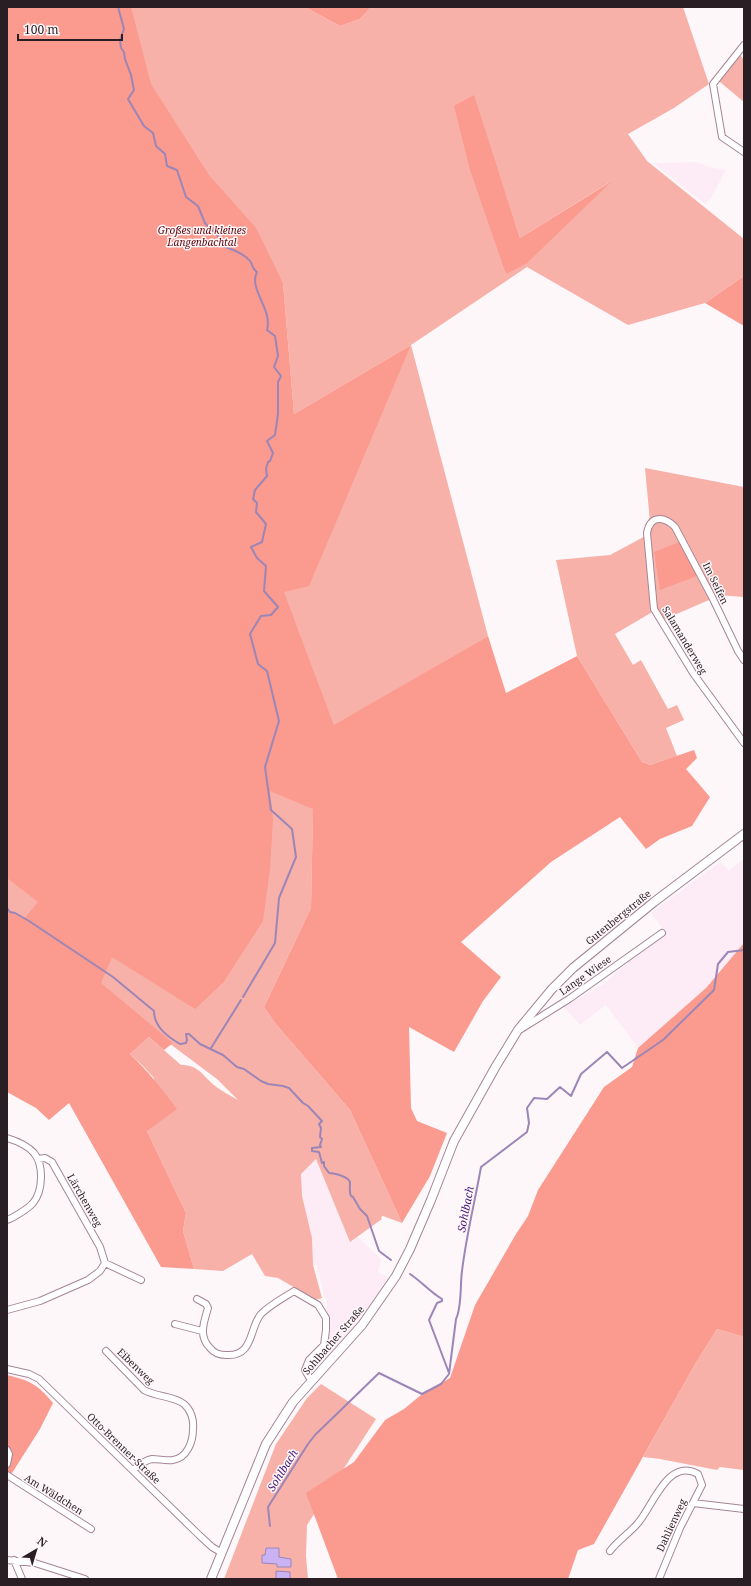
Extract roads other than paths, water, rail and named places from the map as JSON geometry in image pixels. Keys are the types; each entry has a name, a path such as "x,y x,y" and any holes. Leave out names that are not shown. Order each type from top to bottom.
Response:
{"street":[{"path":"744,45 713,84 722,137 744,152"},
{"name":"Salamanderweg","path":"663,519 657,519 651,522 648,526 647,533 654,609 693,673 744,743"},
{"name":"Im Seifen","path":"663,519 670,522 682,538 738,651 744,660"},
{"name":"Gutenbergstraße","path":"518,1030 552,989 573,968 654,902 744,834"},
{"name":"Lange Wiese","path":"518,1030 569,1000 662,933"},
{"name":"Sohlbacher Straße","path":"211,1579 266,1444 293,1402 362,1325 396,1276 431,1200 454,1141 518,1030"},
{"name":"Lärchenweg","path":"7,1138 26,1147 34,1153 38,1159 45,1158 52,1162 100,1247 105,1263"},
{"path":"7,1220 33,1203 42,1184 38,1159"},
{"path":"7,1310 40,1301 88,1280 100,1271 105,1263 141,1280"},
{"path":"197,1298 206,1304 208,1308 202,1332 207,1345 217,1353 230,1356 237,1354 250,1342 257,1321 262,1313 294,1291 318,1306 326,1318 326,1330 324,1345 308,1360 305,1370 309,1377 313,1380"},
{"path":"175,1324 202,1332"},
{"name":"Eibenweg","path":"106,1351 144,1390 184,1404 190,1411 193,1421 191,1444 183,1456 171,1460 150,1459 133,1470"},
{"name":"Otto-Brenner-Straße","path":"7,1369 29,1374 39,1379 198,1535 212,1547 222,1552"},
{"path":"7,1450 9,1454 7,1464"},
{"name":"Dahlienweg","path":"610,1551 646,1513 665,1481 671,1476 687,1470 698,1474 702,1485 668,1554 659,1579"},
{"name":"Am Wäldchen","path":"7,1475 91,1529"},
{"path":"692,1503 744,1509"},
{"path":"10,1560 22,1579"},
{"path":"10,1560 35,1563 85,1579"}],"waterway":[{"path":"118,7 124,29 120,40 121,48 124,52 134,90 128,99 144,126 153,133 156,146 165,154 167,166 177,170 186,197 198,206 205,223 219,237 220,245 236,251 247,258 254,270 257,272 255,279 256,285 267,314 267,330 275,336 278,356 274,367 281,376 278,382 278,414 275,435 267,441 273,453 266,469 267,476 255,490 253,499 257,503 256,512 266,524 262,542 251,547 257,558 266,566 264,591 278,607 271,615 261,616 250,634 258,664 267,671 279,721 265,767 271,810 292,829 296,857 279,898 275,943 243,997"},
{"path":"7,908 10,912 15,913 29,921 113,977 154,1011 156,1022 159,1027 166,1035 175,1041 180,1044 186,1043 186,1034 189,1034 200,1044 223,1055 237,1067 244,1069 261,1081 268,1084 289,1088 322,1121 319,1124 321,1128 320,1137 322,1139 320,1145 321,1147 312,1148 312,1151 319,1152 322,1163 324,1162 324,1166 329,1173 341,1176 349,1181 351,1196 367,1216 379,1251 391,1260"},
{"name":"Sohlbach","path":"270,1526 268,1507 308,1444 315,1435 379,1373 422,1394 441,1384 449,1374 456,1319 460,1302 461,1277 481,1167 527,1132 529,1123 527,1108 534,1098 547,1099 560,1087 571,1096 581,1074 607,1052 622,1068 663,1040 714,990 718,964 728,952 744,950"},
{"path":"211,1048 241,1000"},
{"path":"410,1274 442,1299 442,1301 437,1303 429,1320 449,1373"}],"park label":[{"name":"Großes und kleines Langenbachtal","path":"202,236"}]}
